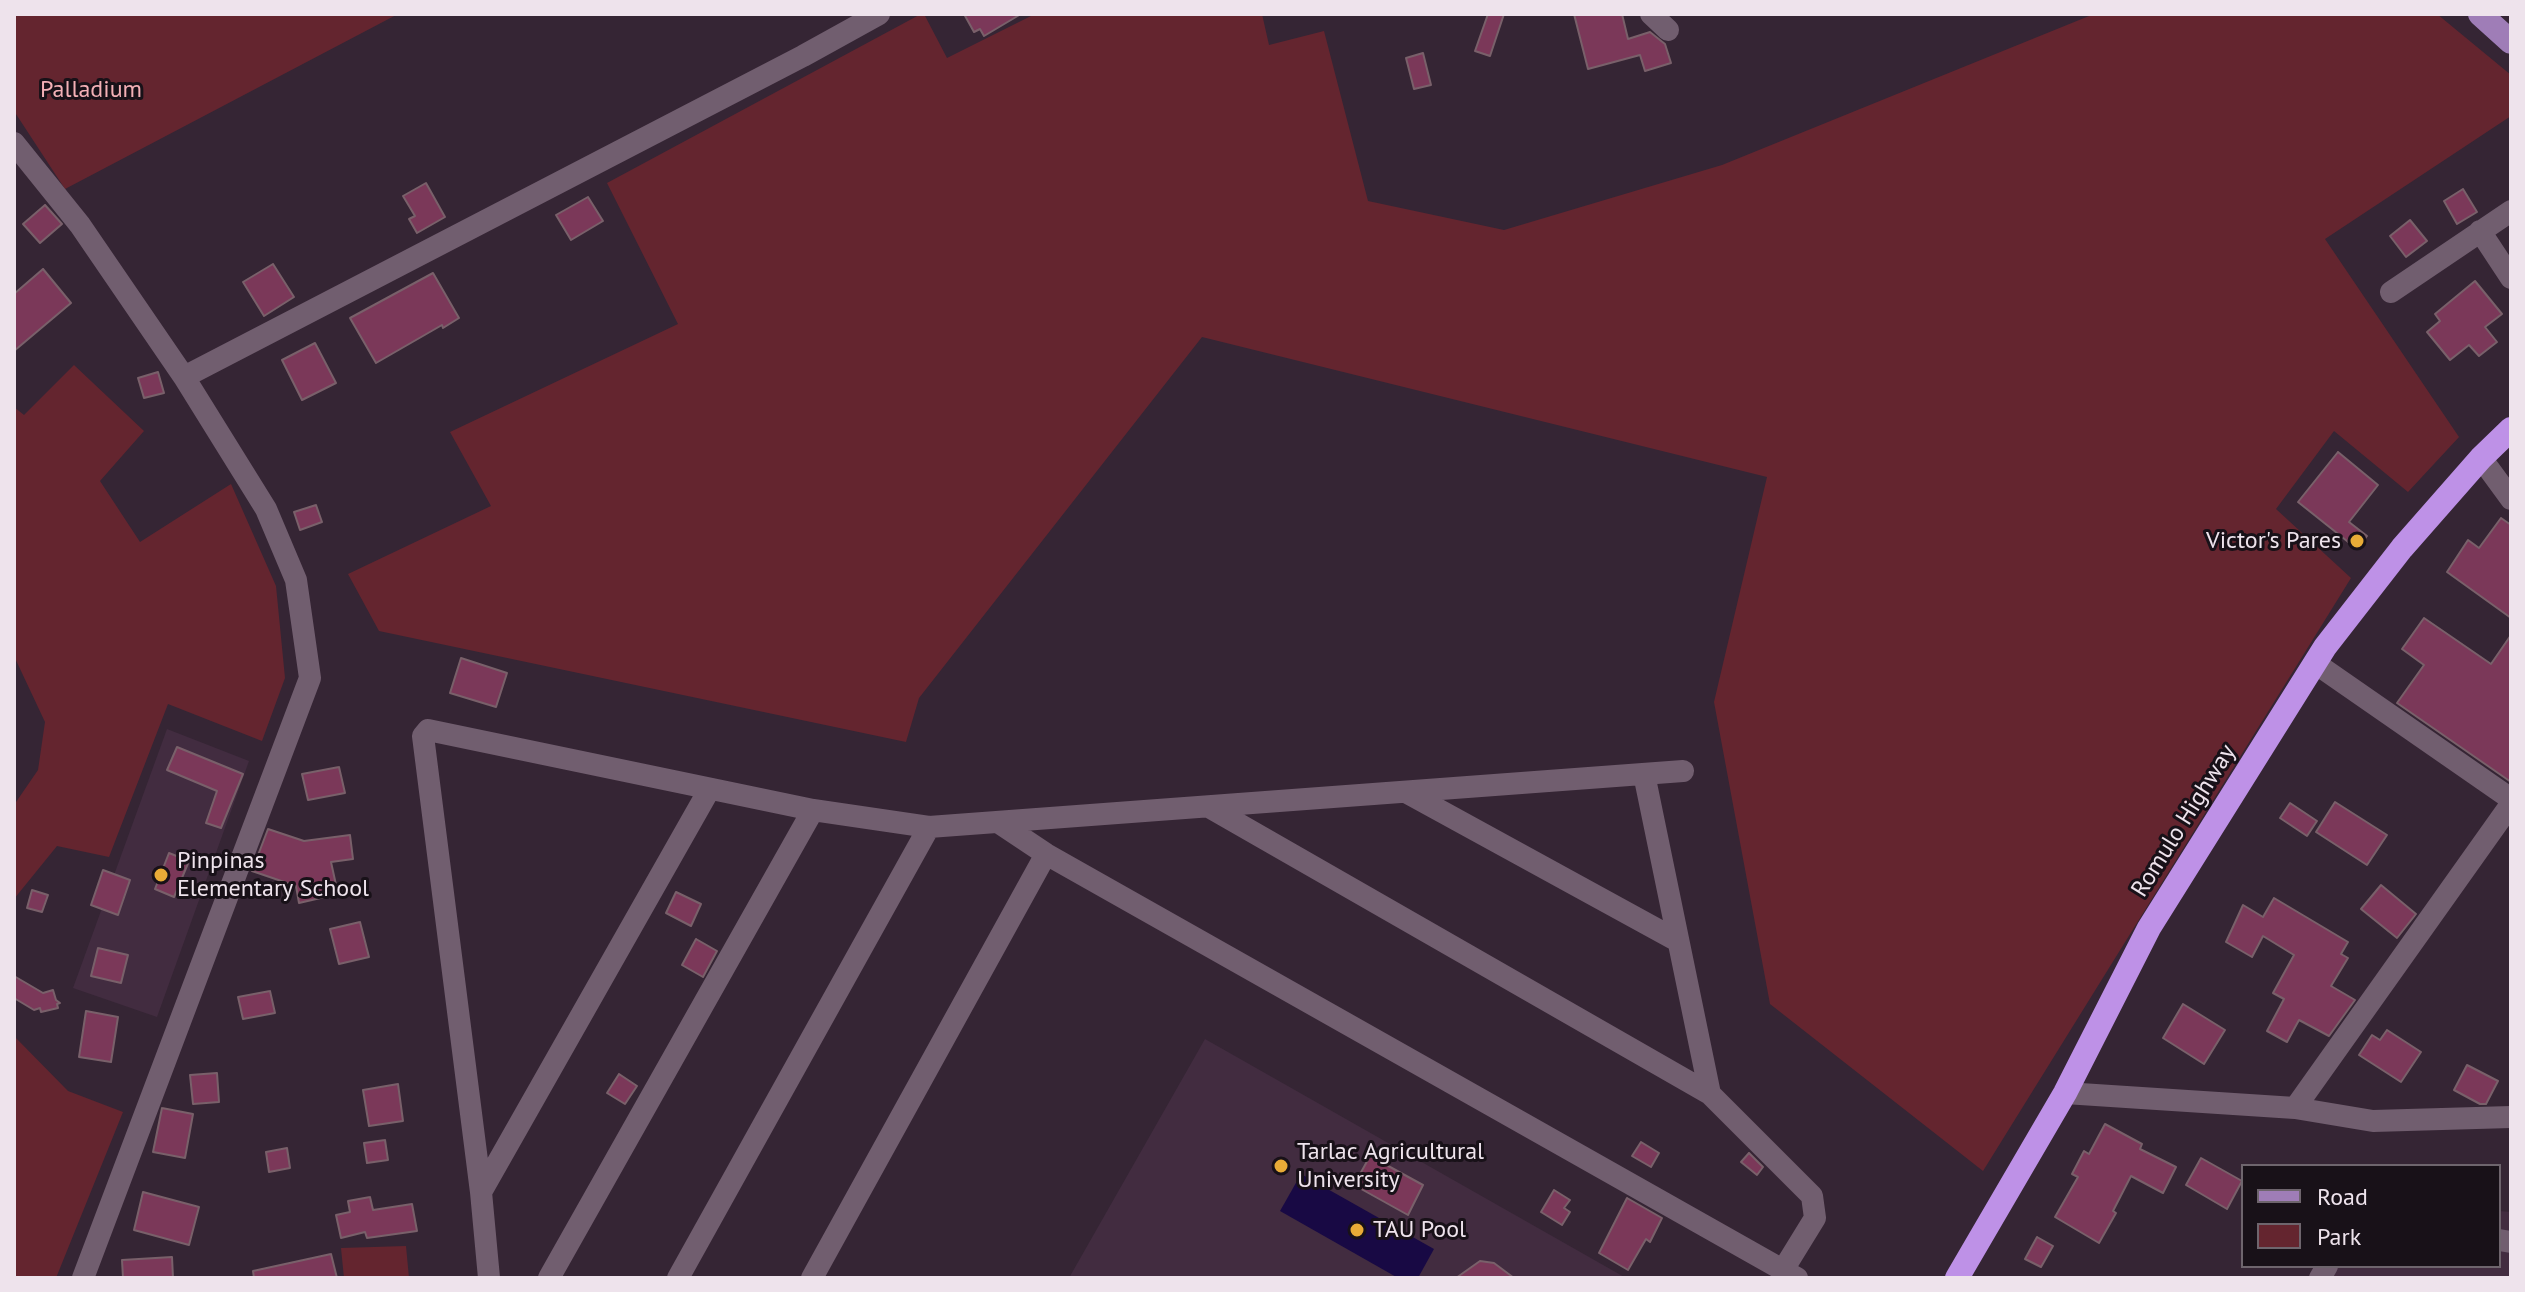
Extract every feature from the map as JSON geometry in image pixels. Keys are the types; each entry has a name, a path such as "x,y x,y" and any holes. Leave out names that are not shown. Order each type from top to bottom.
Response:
{"highway":[{"name":"Romulo Highway","path":"1957,1278 2065,1093 2149,928 2315,663 2366,592 2481,458 2511,429"}],"main road":[{"path":"2480,14 2511,42"}],"street":[{"path":"184,377 879,14"},
{"path":"1651,14 1668,30"},
{"path":"14,143 80,225 184,377 266,509 296,580 310,678 83,1278"},
{"path":"2391,292 2511,211"},
{"path":"2480,231 2511,278"},
{"path":"2481,458 2511,499"},
{"path":"2295,1108 2511,801 2315,663"},
{"path":"489,1278 481,1192 423,736 428,730 709,790 813,810 929,827 1683,771"},
{"path":"1644,774 1710,1094"},
{"path":"481,1192 709,790"},
{"path":"1406,792 1678,941"},
{"path":"998,822 1046,854 1790,1274 1815,1218 1812,1196 1710,1094 1209,807"},
{"path":"549,1278 813,810"},
{"path":"678,1278 929,827"},
{"path":"812,1278 1046,854"},
{"path":"2065,1093 2295,1108 2373,1121 2511,1117"}],"shaded area":[{"name":"Pinpinas Elementary School","path":"167,729 249,761 157,1017 73,988"},
{"name":"Tarlac Agricultural University","path":"1205,1039 1626,1278 1069,1278"},
{"name":"TAU Pool","path":"1301,1174 1434,1249 1418,1278 1398,1278 1280,1211"},
{"path":"2501,1211 2511,1212 2511,1278 2312,1278 2317,1268 2501,1268"}],"green space":[{"name":"Palladium","path":"14,14 398,14 65,189 14,111"},
{"path":"924,14 947,58 1035,14 1262,14 1269,45 1324,31 1368,201 1504,230 1722,165 2094,14 2437,14 2511,75 2511,116 2325,239 2459,437 2408,492 2334,431 2276,509 2351,578 1983,1171 1770,1004 1714,702 1767,477 1202,337 919,698 906,742 379,631 348,574 491,506 450,432 678,324 607,183"},
{"path":"74,365 144,431 100,481 140,542 231,484 276,586 285,678 262,741 168,704 109,857 57,846 14,899 14,805 38,770 45,722 14,656 14,407 24,415"},
{"path":"14,1036 68,1091 123,1112 56,1278 14,1278"},
{"path":"406,1246 409,1278 344,1278 341,1248"}],"building":[{"path":"964,14 1021,14 984,36 980,29 974,32"},
{"path":"1488,14 1504,14 1490,56 1475,51"},
{"path":"1574,14 1622,14 1628,39 1650,32 1665,44 1671,63 1645,71 1640,55 1588,69"},
{"path":"1423,53 1431,85 1414,89 1406,58"},
{"path":"426,183 445,217 417,233 409,219 415,216 403,196"},
{"path":"2463,189 2477,212 2457,224 2444,201"},
{"path":"588,197 603,221 571,240 556,215"},
{"path":"45,205 62,224 40,243 23,224"},
{"path":"2410,220 2427,241 2406,257 2390,236"},
{"path":"273,264 294,297 264,316 243,282"},
{"path":"43,269 71,303 14,351 14,294"},
{"path":"433,273 459,318 376,363 350,318"},
{"path":"2475,281 2502,314 2485,327 2497,342 2479,356 2469,345 2450,360 2427,332 2440,321 2435,314"},
{"path":"315,343 336,383 302,400 282,360"},
{"path":"158,372 164,393 144,398 138,378"},
{"path":"2338,452 2378,485 2349,522 2367,536 2357,549 2298,502"},
{"path":"316,505 322,522 300,530 294,512"},
{"path":"2501,518 2511,525 2511,618 2447,572 2468,540 2479,548"},
{"path":"2424,618 2491,664 2511,635 2511,782 2397,703 2424,665 2402,649"},
{"path":"461,658 507,673 496,707 450,693"},
{"path":"177,747 243,774 221,828 206,823 217,791 167,770"},
{"path":"339,767 345,793 308,800 302,774"},
{"path":"2335,802 2387,835 2367,865 2316,832"},
{"path":"2290,803 2317,821 2307,836 2280,818"},
{"path":"268,829 304,841 350,835 353,859 331,862 338,894 299,903 296,886 252,871"},
{"path":"169,853 189,861 174,897 155,889"},
{"path":"103,870 130,880 118,915 91,905"},
{"path":"2381,885 2416,914 2397,938 2361,909"},
{"path":"32,890 48,895 42,912 27,908"},
{"path":"676,892 701,904 691,926 666,913"},
{"path":"2274,898 2348,942 2341,954 2348,958 2331,986 2355,1000 2329,1036 2299,1020 2287,1042 2267,1031 2284,999 2273,993 2294,955 2263,936 2252,957 2226,942 2243,905 2263,917"},
{"path":"360,922 369,957 339,964 330,929"},
{"path":"696,939 717,951 703,977 682,965"},
{"path":"98,948 128,955 121,983 91,976"},
{"path":"14,976 43,993 53,990 60,1003 57,1004 58,1008 41,1012 40,1008 34,1010 14,998"},
{"path":"270,991 275,1013 243,1019 238,997"},
{"path":"2183,1004 2225,1030 2204,1064 2163,1038"},
{"path":"86,1011 118,1017 111,1062 79,1057"},
{"path":"2387,1030 2421,1052 2401,1082 2359,1055 2372,1035 2380,1040"},
{"path":"2467,1065 2498,1081 2486,1104 2480,1104 2454,1090"},
{"path":"217,1073 219,1102 193,1104 190,1075"},
{"path":"619,1074 637,1086 625,1104 607,1093"},
{"path":"398,1084 403,1121 369,1126 363,1090"},
{"path":"162,1108 193,1114 185,1158 153,1152"},
{"path":"2105,1124 2142,1144 2140,1149 2176,1167 2163,1193 2131,1176 2113,1211 2116,1213 2099,1243 2055,1217 2078,1177 2072,1174 2084,1151 2089,1154"},
{"path":"385,1140 388,1160 367,1163 364,1143"},
{"path":"1641,1142 1659,1153 1651,1167 1632,1156"},
{"path":"287,1148 290,1168 269,1172 266,1152"},
{"path":"1749,1153 1763,1167 1757,1175 1741,1162"},
{"path":"1370,1156 1423,1185 1408,1215 1354,1185"},
{"path":"2201,1158 2241,1180 2227,1209 2186,1185"},
{"path":"1554,1190 1570,1200 1564,1208 1570,1212 1562,1225 1541,1212"},
{"path":"143,1192 199,1207 189,1245 134,1230"},
{"path":"370,1197 373,1210 412,1204 417,1231 367,1238 365,1232 341,1238 336,1215 350,1212 348,1201"},
{"path":"1627,1198 1662,1218 1650,1242 1646,1239 1628,1270 1599,1253"},
{"path":"2037,1237 2053,1246 2041,1267 2025,1259"},
{"path":"331,1254 337,1278 254,1278 253,1271"},
{"path":"172,1257 173,1278 123,1278 122,1260"},
{"path":"1480,1261 1494,1263 1514,1278 1456,1278"}],"place":[{"name":"Victor's Pares","path":"2357,541"},
{"name":"Pinpinas Elementary School","path":"161,875"},
{"name":"Tarlac Agricultural University","path":"1281,1166"},
{"name":"TAU Pool","path":"1357,1230"}]}
